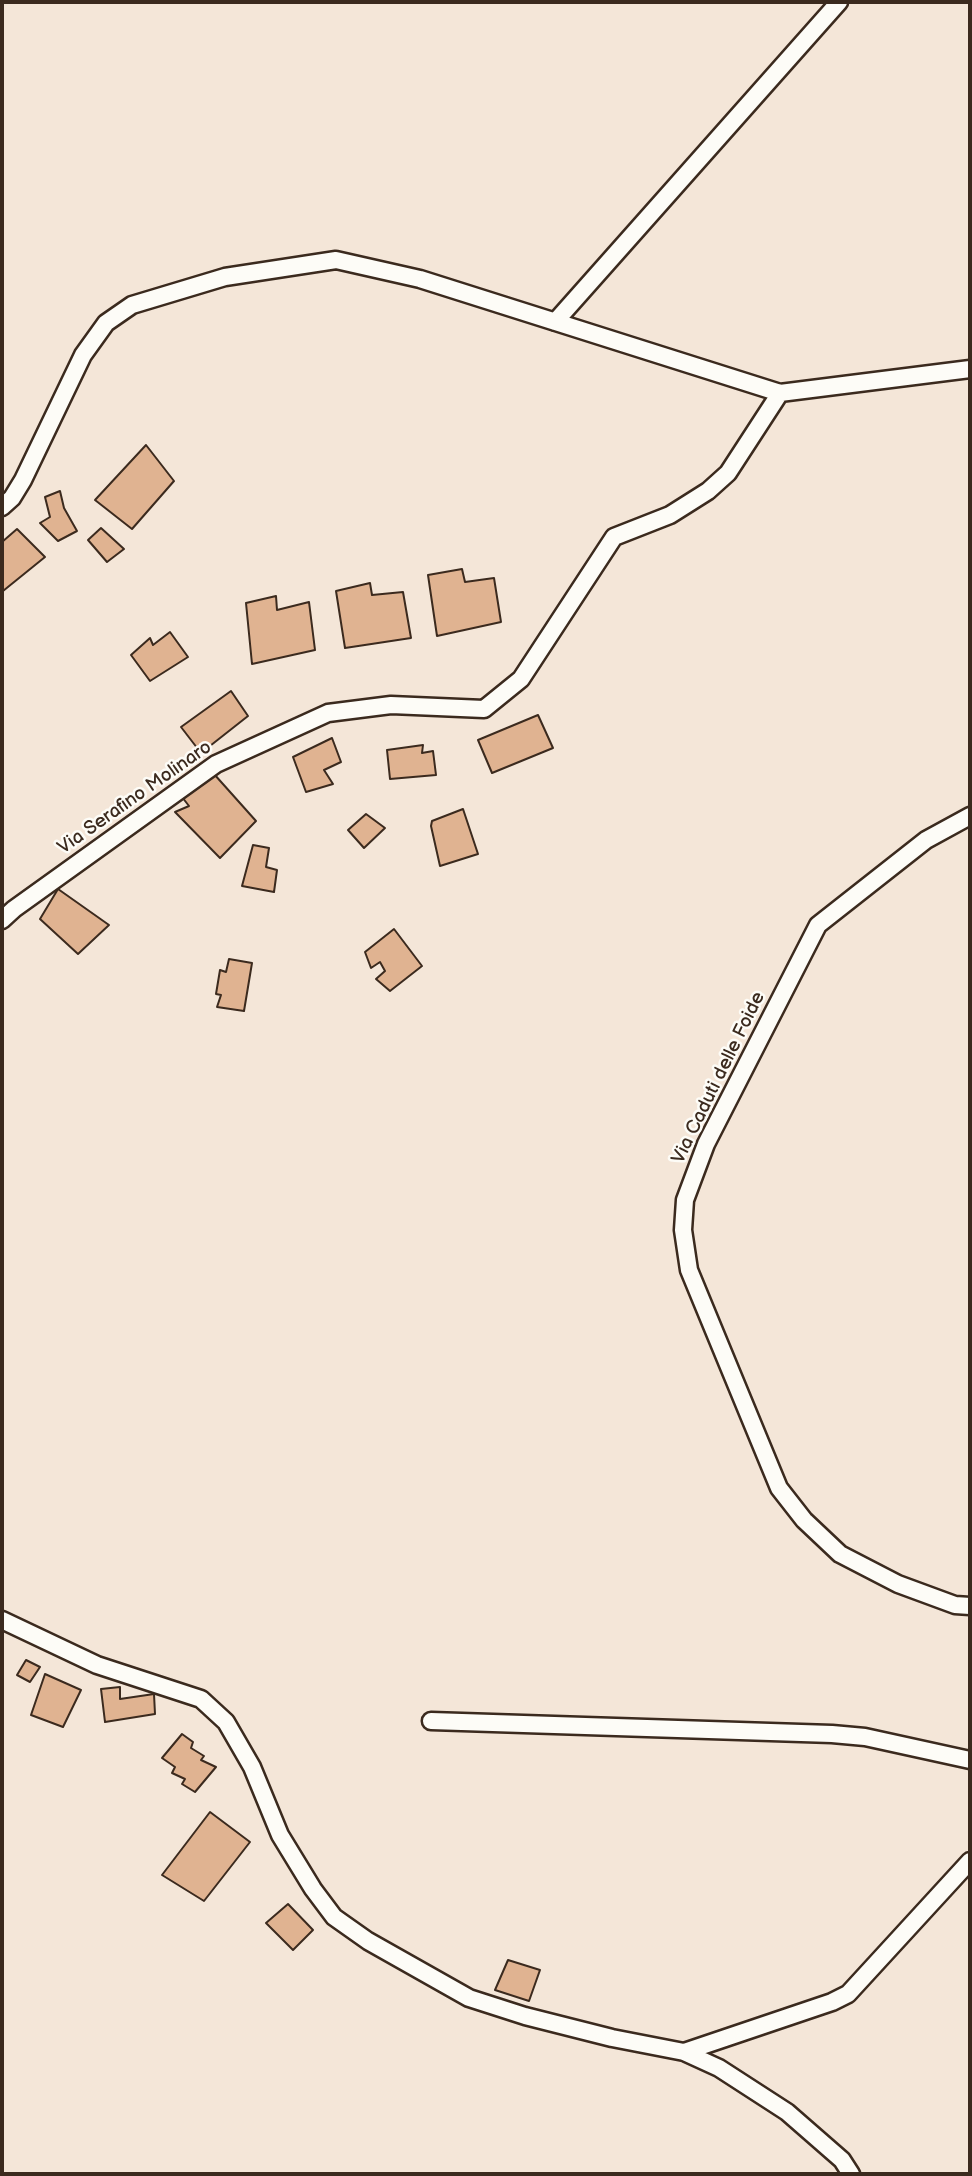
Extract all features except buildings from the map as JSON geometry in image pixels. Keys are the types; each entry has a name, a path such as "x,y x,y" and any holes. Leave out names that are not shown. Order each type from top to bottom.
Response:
{"street":[{"path":"555,322 839,2"},
{"path":"2,507 12,498 23,480 83,355 106,323 132,305 225,277 336,260 420,279 780,393 970,369"},
{"name":"Via Serafino Molinaro","path":"2,920 216,764 328,713 391,705 484,709 521,679 614,537 670,515 708,491 728,472 780,393"},
{"name":"Via Caduti delle Foide","path":"970,816 926,840 818,925 706,1144 685,1200 683,1230 689,1270 779,1488 804,1520 840,1553 898,1584 955,1605 970,1606"},
{"path":"2,1620 97,1665 201,1699 226,1722 252,1767 280,1835 313,1889 334,1917 368,1941 469,1998 525,2016 612,2038 684,2052 719,2068 787,2112 842,2160 851,2174"},
{"path":"431,1721 854,1736 970,1760"},
{"path":"684,2052 848,1994 970,1861"}]}
